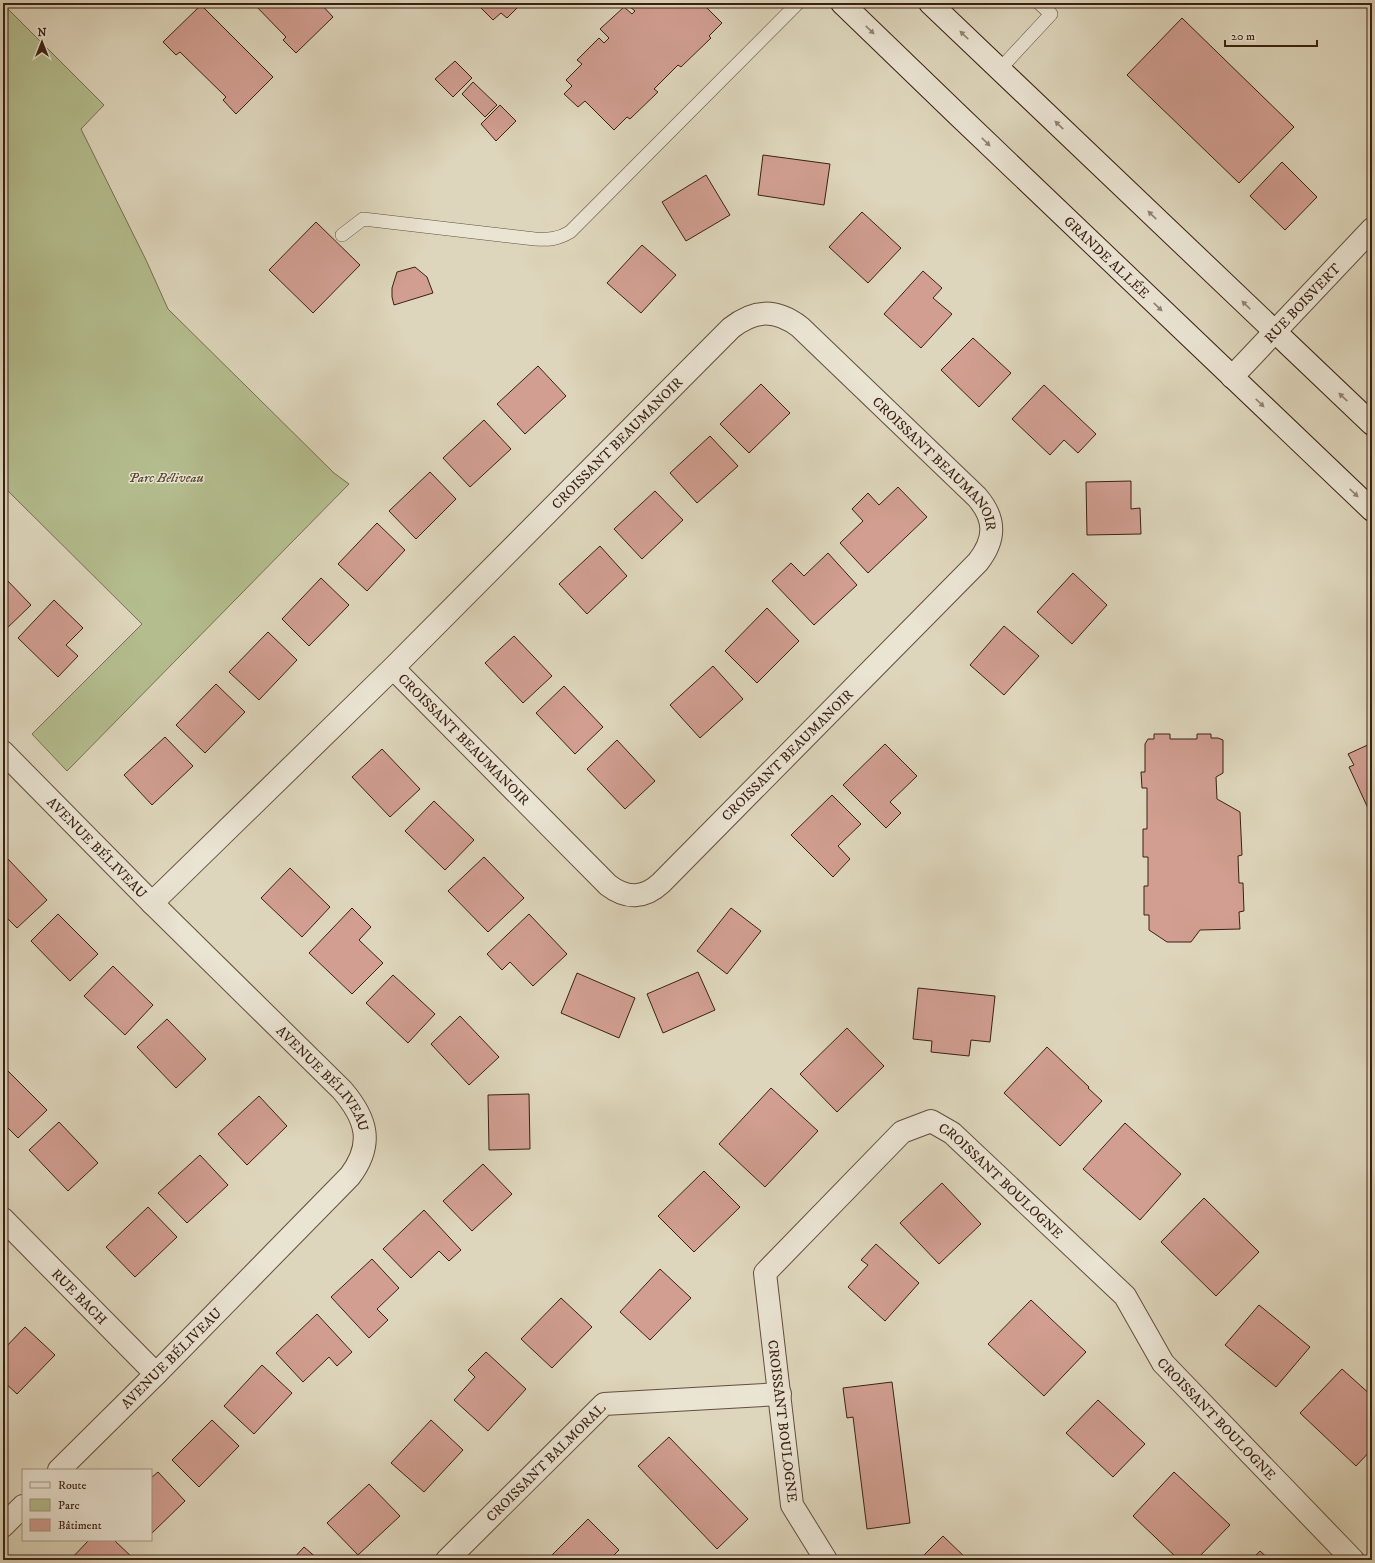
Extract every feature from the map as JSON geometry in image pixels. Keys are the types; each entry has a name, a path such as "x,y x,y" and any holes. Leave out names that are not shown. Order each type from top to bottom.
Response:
{"street":[{"name":"GRANDE ALLÉE","path":"842,3 1372,510"},
{"path":"930,3 1372,424"},
{"name":"RUE BOISVERT","path":"1232,377 1372,229"},
{"name":"CROISSANT BEAUMANOIR","path":"152,903 393,668 740,320 752,315 764,313 777,314 790,319 977,497 985,506 990,517 992,529 990,541 986,552 978,562 654,890 645,894 625,894 616,891 608,885 393,668"},
{"name":"AVENUE BÉLIVEAU","path":"3,752 152,903 342,1090 359,1113 364,1126 365,1140 362,1153 358,1166 350,1176 156,1374 60,1469"},
{"name":"CROISSANT BOULOGNE","path":"826,1560 792,1504 765,1273 902,1132 931,1121 952,1134 1125,1296 1163,1363 1353,1560"},
{"name":"RUE BACH","path":"3,1219 156,1374"},
{"name":"CROISSANT BALMORAL","path":"447,1560 604,1404 780,1394"},
{"path":"3,1526 22,1507"}],"lane":[{"path":"342,235 363,218 535,239 549,240 560,238 570,232 798,3"},
{"path":"1000,69 1051,14 1039,3"}],"green space":[{"name":"Parc Béliveau","path":"3,4 104,105 81,129 146,260 168,309 334,473 349,484 67,771 32,734 142,624 3,486"}],"building":[{"path":"130,3 139,3 134,8"},
{"path":"253,3 320,3 333,17 296,53 283,40 286,37"},
{"path":"482,3 522,3 507,18 501,13 493,20 479,6"},
{"path":"523,3 532,3 527,8"},
{"path":"634,3 702,3 722,23 709,36 711,38 681,67 678,65 654,89 658,92 630,119 627,117 614,130 585,101 578,107 564,94 572,86 566,80 582,64 577,60 599,38 604,43 609,38 600,29 624,7 632,14 635,11 630,7"},
{"path":"201,5 273,77 236,114 223,100 226,97 180,52 176,55 163,42"},
{"path":"1182,18 1294,127 1239,183 1127,75"},
{"path":"455,61 472,78 453,97 435,79"},
{"path":"473,82 497,105 485,117 462,94"},
{"path":"500,105 516,121 496,141 481,124"},
{"path":"763,155 830,164 824,205 758,195"},
{"path":"1282,162 1317,197 1285,230 1250,196"},
{"path":"706,175 730,215 686,241 662,202"},
{"path":"862,212 901,248 868,283 829,247"},
{"path":"316,222 360,265 313,313 269,270"},
{"path":"642,245 676,275 641,313 607,283"},
{"path":"415,267 427,277 433,293 394,305 392,288 397,272"},
{"path":"923,271 942,288 933,298 952,314 921,348 884,314"},
{"path":"973,338 1011,373 979,407 941,370"},
{"path":"538,366 566,396 525,434 497,404"},
{"path":"761,384 790,413 749,453 720,424"},
{"path":"1044,385 1096,434 1078,453 1064,440 1050,455 1012,419"},
{"path":"484,420 511,449 470,487 443,458"},
{"path":"710,436 738,466 697,503 670,473"},
{"path":"430,472 456,499 416,539 389,511"},
{"path":"1131,481 1131,509 1140,508 1141,534 1087,535 1086,482"},
{"path":"898,487 927,517 868,573 840,543 863,521 852,509 868,493 879,505"},
{"path":"655,491 683,520 642,559 614,529"},
{"path":"377,523 405,550 367,591 338,564"},
{"path":"600,546 627,576 587,614 559,584"},
{"path":"828,553 857,585 814,625 772,581 791,563 804,576"},
{"path":"1073,573 1107,605 1072,644 1037,612"},
{"path":"3,576 31,605 3,632"},
{"path":"321,578 349,605 309,646 282,619"},
{"path":"54,600 83,628 66,645 78,656 58,677 18,638"},
{"path":"767,608 799,641 757,683 725,651"},
{"path":"1004,626 1039,656 1004,695 970,665"},
{"path":"268,632 297,660 259,700 229,672"},
{"path":"514,636 552,676 523,703 485,663"},
{"path":"713,666 743,699 700,738 670,705"},
{"path":"216,684 245,712 205,753 176,725"},
{"path":"564,686 603,727 575,754 536,713"},
{"path":"1154,734 1170,734 1170,739 1197,739 1197,734 1211,734 1211,738 1223,740 1223,773 1216,777 1217,799 1240,812 1242,855 1238,856 1239,883 1243,883 1244,911 1239,912 1240,929 1200,930 1191,942 1167,942 1149,930 1149,915 1144,915 1144,886 1148,886 1148,857 1143,857 1143,829 1147,829 1147,788 1142,788 1141,772 1145,772 1145,744 1148,739 1154,739"},
{"path":"165,737 193,766 152,805 124,775"},
{"path":"617,740 655,781 625,809 587,769"},
{"path":"1372,743 1372,817 1349,767 1354,765 1348,754"},
{"path":"885,744 917,776 890,802 901,813 886,828 843,785"},
{"path":"382,749 420,789 390,817 352,777"},
{"path":"832,795 861,824 838,846 850,859 833,877 791,835"},
{"path":"434,801 474,840 445,870 405,831"},
{"path":"484,857 524,898 488,932 448,891"},
{"path":"8,859 47,900 17,928 3,914 3,864"},
{"path":"290,868 330,907 302,937 261,898"},
{"path":"352,908 371,927 359,940 383,963 352,994 309,953"},
{"path":"731,908 761,931 727,974 697,951"},
{"path":"58,914 98,954 70,981 31,941"},
{"path":"529,914 567,954 533,986 510,962 502,970 487,954"},
{"path":"113,966 153,1005 125,1035 84,996"},
{"path":"698,972 715,1010 663,1033 647,994"},
{"path":"577,973 635,998 619,1038 561,1013"},
{"path":"393,975 435,1014 408,1043 366,1003"},
{"path":"918,988 995,996 990,1042 971,1040 969,1056 931,1052 932,1041 913,1039"},
{"path":"460,1016 499,1057 469,1085 431,1044"},
{"path":"167,1019 206,1059 176,1088 137,1047"},
{"path":"847,1028 884,1066 837,1112 800,1074"},
{"path":"1047,1047 1102,1101 1060,1146 1004,1093"},
{"path":"7,1070 47,1110 18,1138 3,1123 3,1073"},
{"path":"771,1088 818,1131 765,1187 719,1144"},
{"path":"529,1094 530,1149 489,1150 488,1095"},
{"path":"259,1096 287,1126 247,1165 218,1134"},
{"path":"59,1122 98,1163 68,1191 29,1150"},
{"path":"1125,1123 1181,1174 1140,1220 1083,1169"},
{"path":"200,1155 228,1185 187,1223 158,1193"},
{"path":"483,1164 512,1194 472,1231 443,1201"},
{"path":"704,1171 740,1207 694,1252 658,1216"},
{"path":"942,1183 981,1224 939,1264 900,1223"},
{"path":"1204,1198 1259,1252 1216,1296 1161,1242"},
{"path":"148,1207 177,1237 135,1277 106,1247"},
{"path":"424,1210 461,1250 449,1261 439,1251 411,1278 383,1249"},
{"path":"876,1244 919,1283 885,1321 848,1287 868,1265 861,1260"},
{"path":"372,1259 399,1288 377,1309 388,1320 369,1338 331,1297"},
{"path":"660,1269 691,1298 650,1340 620,1312"},
{"path":"561,1298 592,1327 552,1368 521,1339"},
{"path":"1031,1300 1086,1352 1044,1396 988,1344"},
{"path":"1259,1305 1310,1347 1276,1387 1225,1345"},
{"path":"317,1314 352,1352 337,1366 329,1357 303,1382 276,1353"},
{"path":"25,1327 55,1355 17,1394 3,1381 3,1350"},
{"path":"486,1352 526,1389 488,1431 454,1400 475,1377 468,1370"},
{"path":"262,1365 292,1393 254,1434 224,1406"},
{"path":"1342,1369 1372,1396 1372,1449 1356,1466 1300,1413"},
{"path":"892,1382 910,1523 867,1529 853,1417 847,1418 843,1388"},
{"path":"1098,1400 1145,1444 1113,1477 1066,1433"},
{"path":"212,1420 239,1446 199,1487 172,1460"},
{"path":"431,1420 463,1450 424,1492 391,1463"},
{"path":"669,1437 748,1519 717,1549 638,1466"},
{"path":"158,1472 185,1501 152,1533 152,1477"},
{"path":"1174,1472 1230,1525 1196,1560 1179,1560 1133,1516"},
{"path":"369,1484 400,1516 358,1555 327,1523"},
{"path":"588,1519 619,1550 609,1560 547,1560"},
{"path":"943,1536 968,1560 919,1560"},
{"path":"88,1541 115,1541 135,1560 70,1560"},
{"path":"304,1547 319,1560 292,1560"},
{"path":"1260,1551 1270,1560 1251,1560"}]}
